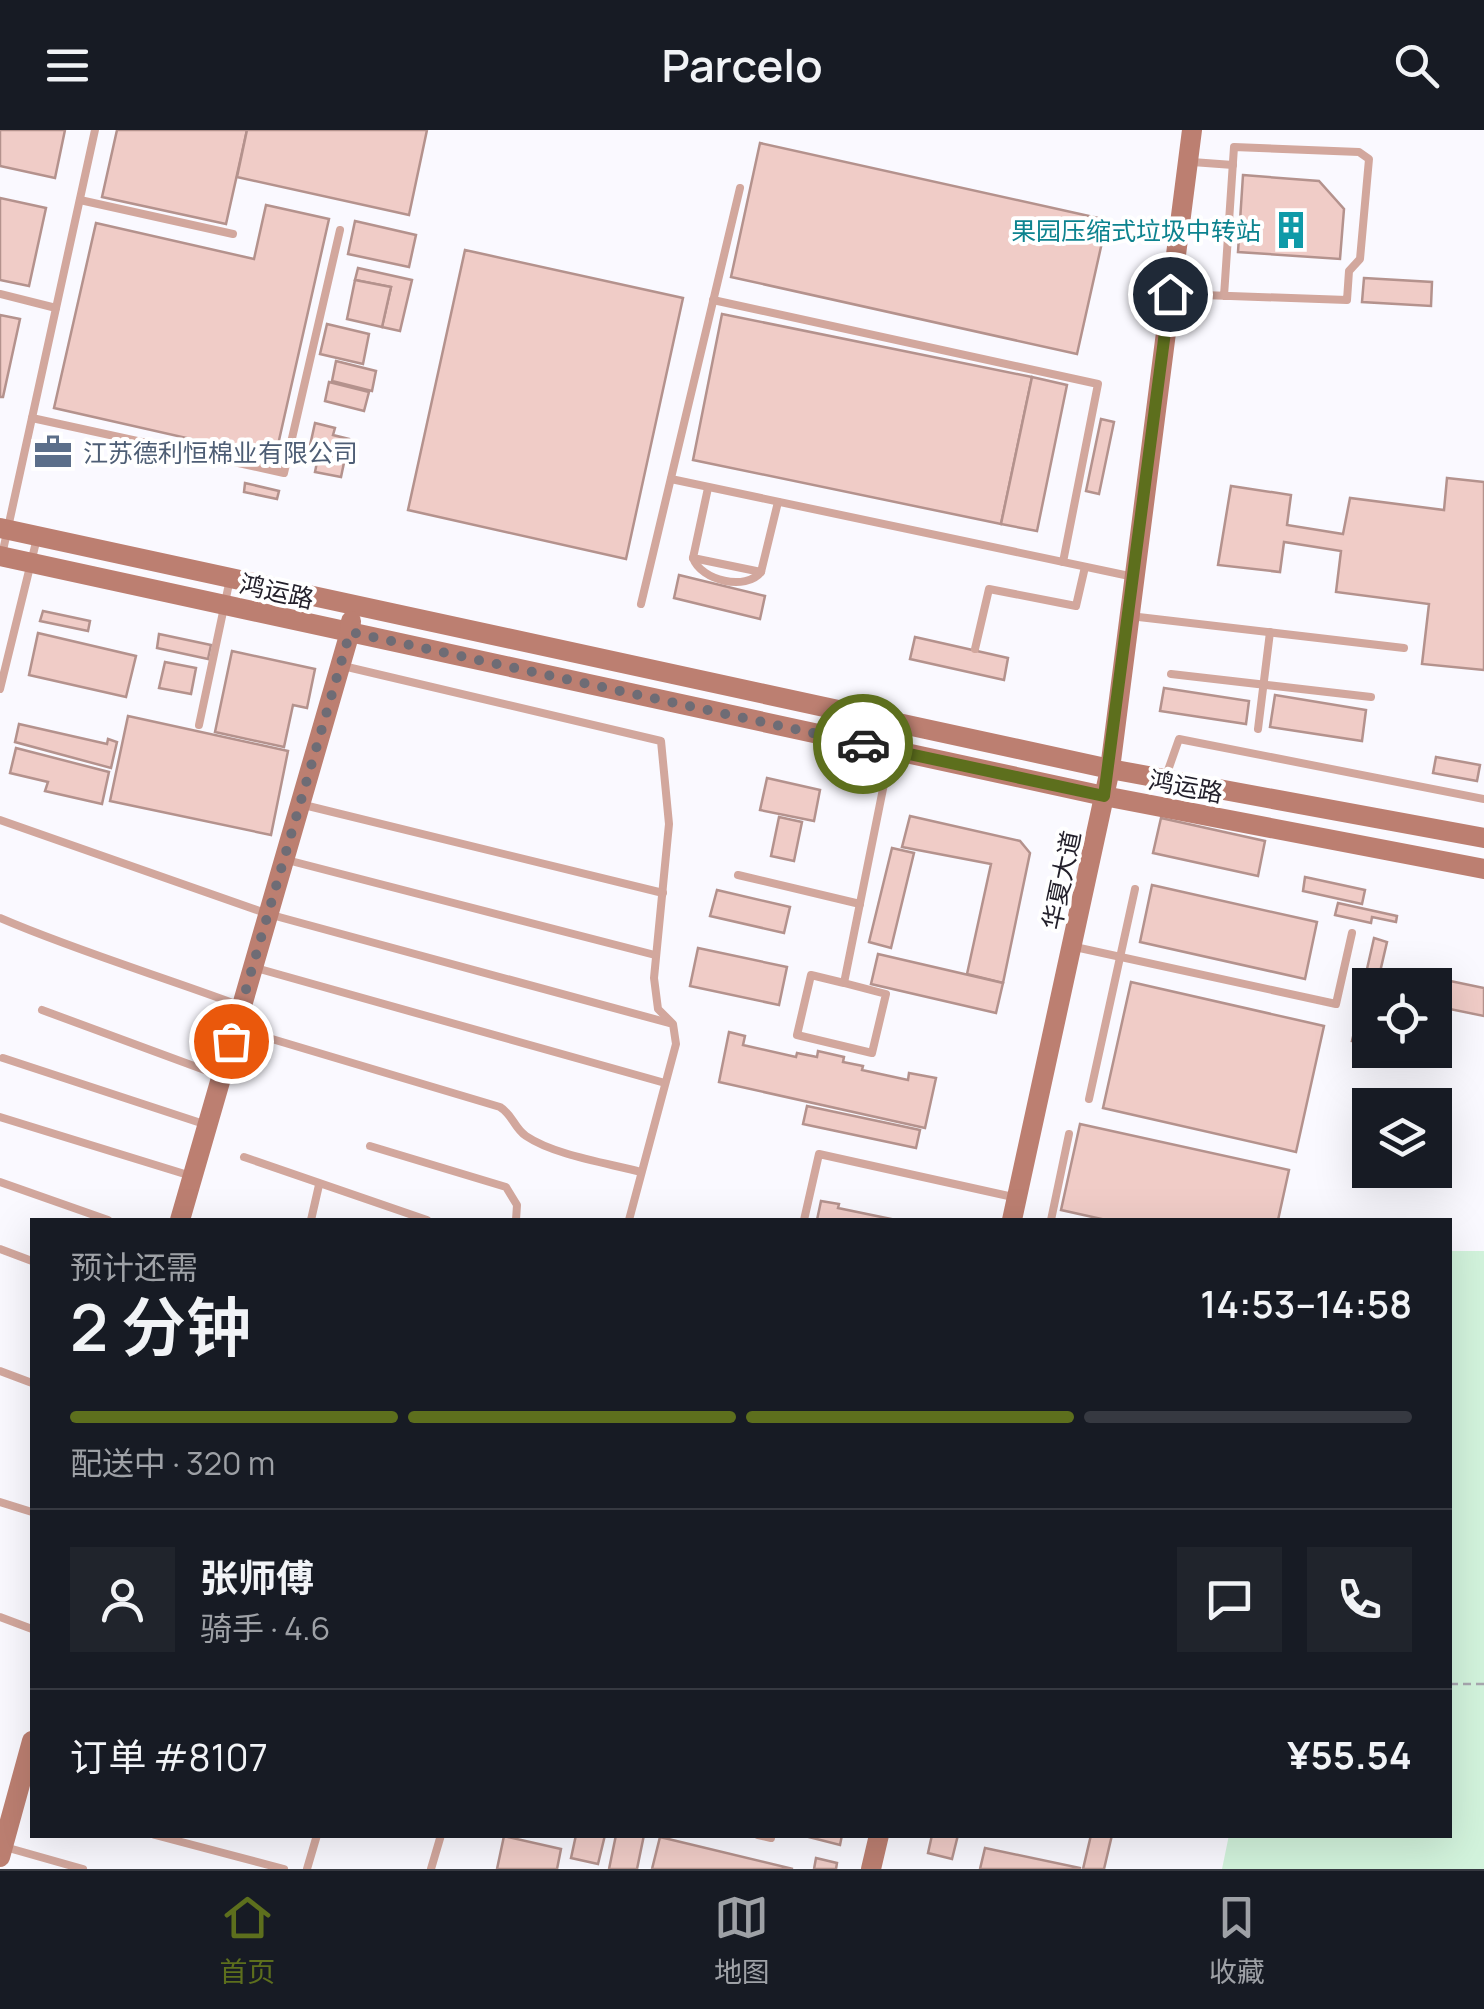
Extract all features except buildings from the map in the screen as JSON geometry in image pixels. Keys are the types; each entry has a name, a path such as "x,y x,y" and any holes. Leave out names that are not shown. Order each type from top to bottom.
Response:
{"street":[{"name":"华夏大道","path":"1012,1218 1110,769 1192,130"},
{"name":"鸿运路","path":"4,529 1110,769 1484,838"},
{"name":"鸿运路","path":"1,556 1104,796 1484,868"},
{"path":"181,1218 350,632 352,605"},
{"path":"2,1851 30,1752"},
{"path":"871,1869 878,1838"}],"lane":[{"path":"1,556 95,130"},
{"path":"1170,294 1224,296 1347,300 1349,270 1360,259 1369,159 1359,152 1234,147 1224,296"},
{"path":"1188,161 1232,164"},
{"path":"641,604 740,188"},
{"path":"80,200 233,234"},
{"path":"32,418 284,473 340,230"},
{"path":"0,294 56,308"},
{"path":"713,300 1098,384 1063,562"},
{"path":"670,480 1134,577"},
{"path":"708,488 693,558 696,568 707,576 743,583 756,580 778,502"},
{"path":"0,689 37,536"},
{"path":"693,558 761,572"},
{"path":"975,650 989,589 1076,606 1084,566"},
{"path":"199,725 230,578"},
{"path":"1129,616 1404,648"},
{"path":"1258,730 1270,632"},
{"path":"340,665 662,741 669,824 654,978 658,1009 674,1024 676,1044 630,1218"},
{"path":"1171,674 1372,697"},
{"path":"1165,779 1178,739 1484,799"},
{"path":"844,984 891,750"},
{"path":"300,804 663,893"},
{"path":"0,820 268,914 674,1024"},
{"path":"284,860 656,955"},
{"path":"738,876 860,904"},
{"path":"1089,1100 1136,889"},
{"path":"0,918 80,952 241,1006"},
{"path":"1072,946 1336,1004 1352,932"},
{"path":"252,967 666,1083"},
{"path":"811,976 844,984 886,994 872,1053 797,1035 811,976"},
{"path":"42,1010 221,1076"},
{"path":"244,1031 500,1107 508,1112 518,1129 543,1145 641,1172"},
{"path":"2,1058 207,1126"},
{"path":"0,1117 193,1177"},
{"path":"1051,1218 1069,1134"},
{"path":"370,1146 506,1187 517,1205 516,1218"},
{"path":"804,1218 819,1154 1017,1198"},
{"path":"244,1158 421,1218"},
{"path":"0,1182 102,1218"},
{"path":"311,1218 318,1185"},
{"path":"0,1250 30,1260"},
{"path":"0,1371 30,1382"},
{"path":"0,1502 30,1511"},
{"path":"0,1617 30,1628"},
{"path":"166,1838 284,1869"},
{"path":"308,1869 315,1838"},
{"path":"431,1869 440,1838"},
{"path":"2,1851 83,1869"}],"path":[{"path":"1452,1684 1484,1684"}],"green space":[{"path":"1452,1251 1484,1251 1484,1869 1222,1869 1228,1838 1452,1838"}],"way so far":[{"path":"231,1041 350,632 863,744"}],"place":[{"name":"果园压缩式垃圾中转站","path":"1291,230"},
{"name":"江苏德利恒棉业有限公司","path":"53,452"}],"route":[{"path":"863,744 1104,796 1170,294"}]}
